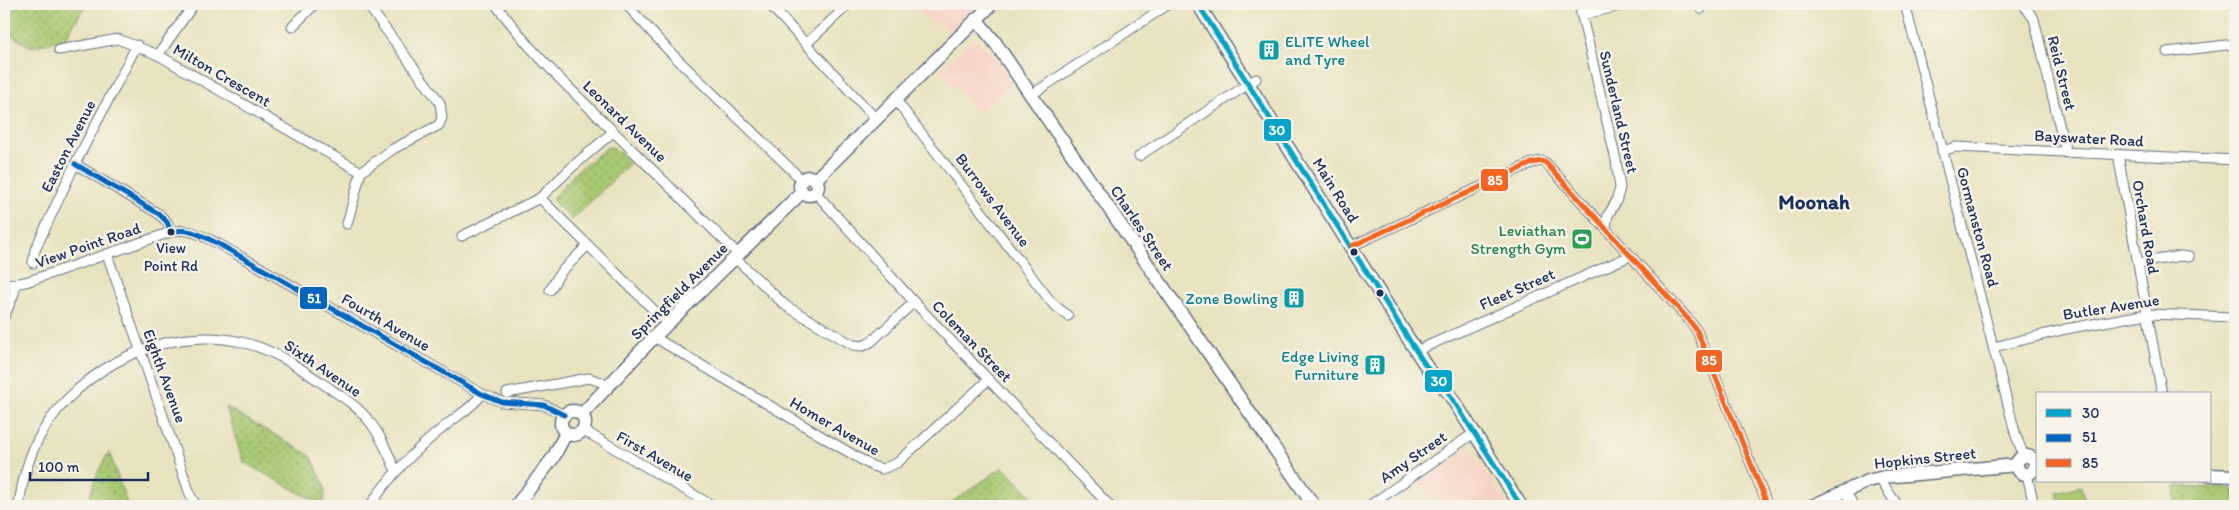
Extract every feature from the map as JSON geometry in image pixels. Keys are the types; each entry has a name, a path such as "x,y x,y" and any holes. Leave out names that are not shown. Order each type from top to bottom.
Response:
{"street":[{"path":"158,55 194,4"},
{"path":"292,26 315,4"},
{"path":"347,224 361,172 393,149 432,130 439,124 442,118 440,103 367,4"},
{"name":"Leonard Avenue","path":"495,4 529,46 786,306 853,345 863,346 871,342 914,302"},
{"name":"Coleman Street","path":"626,4 669,51 809,186 914,302 1110,506"},
{"path":"769,4 876,119"},
{"path":"806,44 849,4"},
{"name":"Springfield Avenue","path":"582,414 654,337 992,4"},
{"path":"1031,94 1169,4"},
{"name":"Main Road","path":"1198,4 1252,82"},
{"name":"Main Road","path":"1206,4 1252,82 1521,506"},
{"name":"Sunderland Street","path":"1578,4 1616,160 1620,188 1616,202 1608,215 1606,227"},
{"path":"1581,15 1628,4"},
{"name":"Gormanston Road","path":"1906,4 1942,151 1994,347 2021,461"},
{"name":"Reid Street","path":"2023,4 2034,20 2066,153"},
{"name":"Charles Street","path":"976,19 994,41 1031,94 1314,506"},
{"name":"Milton Crescent","path":"59,50 118,39 137,45 158,55 361,172"},
{"path":"2168,52 2235,44"},
{"name":"Easton Avenue","path":"33,263 35,250 75,164 137,45"},
{"path":"1140,156 1252,82"},
{"name":"Burrows Avenue","path":"896,100 1052,303 1068,316"},
{"path":"462,236 540,198 572,167 613,132"},
{"name":"Bayswater Road","path":"1942,151 1956,147 2235,160"},
{"name":"Orchard Road","path":"2118,155 2162,392"},
{"path":"1355,244 1532,163 1542,161 1550,166 1697,331 1768,506"},
{"path":"75,164 159,214 167,222 171,232"},
{"path":"540,198 668,324"},
{"name":"Fourth Avenue","path":"171,232 191,231 218,243 482,394 509,403 544,404 564,415"},
{"name":"View Point Road","path":"15,284 171,232"},
{"path":"550,290 560,273 588,245"},
{"name":"Eighth Avenue","path":"107,254 191,497 197,506"},
{"name":"Fleet Street","path":"1420,349 1630,256"},
{"path":"2138,264 2181,256 2189,258"},
{"path":"4,283 15,284 14,294 4,317"},
{"name":"Butler Avenue","path":"1994,347 2066,329 2147,314 2235,317"},
{"name":"Sixth Avenue","path":"19,506 24,476 38,440 49,421 72,395 102,371 139,351 172,342 207,337 240,341 270,350 302,369 360,412 375,430 396,471"},
{"name":"Homer Avenue","path":"654,337 872,466 882,469 897,463 988,380"},
{"path":"506,393 588,378 601,382 607,387"},
{"path":"370,506 396,471 433,436 473,405 482,394"},
{"path":"574,411 582,414 585,422 583,430 573,435 566,433 561,424 564,415 574,411"},
{"name":"First Avenue","path":"583,430 713,506"},
{"path":"516,506 553,458 566,433"},
{"name":"Amy Street","path":"1369,506 1474,433"},
{"path":"2021,461 2020,472 2033,469 2034,506"},
{"name":"Hopkins Street","path":"1812,506 1879,478 2021,461"},
{"path":"2212,475 2235,476"},
{"path":"1879,478 1898,506"},
{"path":"1845,491 1854,506"}],"shaded area":[{"path":"917,4 979,4 952,31 913,9"},
{"path":"973,39 995,57 1013,82 979,112 939,70"},
{"path":"1470,448 1509,506 1435,506 1419,482"}],"green space":[{"path":"17,4 86,4 65,39 31,47 4,31 4,26"},
{"path":"608,147 615,148 630,163 572,220 553,201 553,198 578,170"},
{"path":"226,407 311,456 324,485 325,496 323,505 243,462"},
{"path":"109,452 128,506 88,506 96,478"},
{"path":"1003,467 1033,497 1024,506 952,506 949,504"},
{"path":"2081,486 2086,506 2060,506 2057,492"},
{"path":"2175,486 2235,489 2235,506 2174,506"}],"transit line":[{"name":"30","path":"1198,4 1406,335 1428,369 1448,392 1521,506"},
{"name":"85","path":"1352,246 1532,163 1542,161 1546,163 1697,331 1768,506"},
{"name":"51","path":"75,164 159,214 167,222 171,232 190,231 217,243 482,394 502,402 544,405 564,415"}],"place":[{"name":"ELITE Wheel and Tyre","path":"1269,50"},
{"name":"View Point Rd","path":"171,232"},
{"name":"Leviathan Strength Gym","path":"1582,239"},
{"name":"Zone Bowling","path":"1294,298"},
{"name":"Edge Living Furniture","path":"1375,365"}],"district":[{"name":"Moonah","path":"1814,201"}]}
